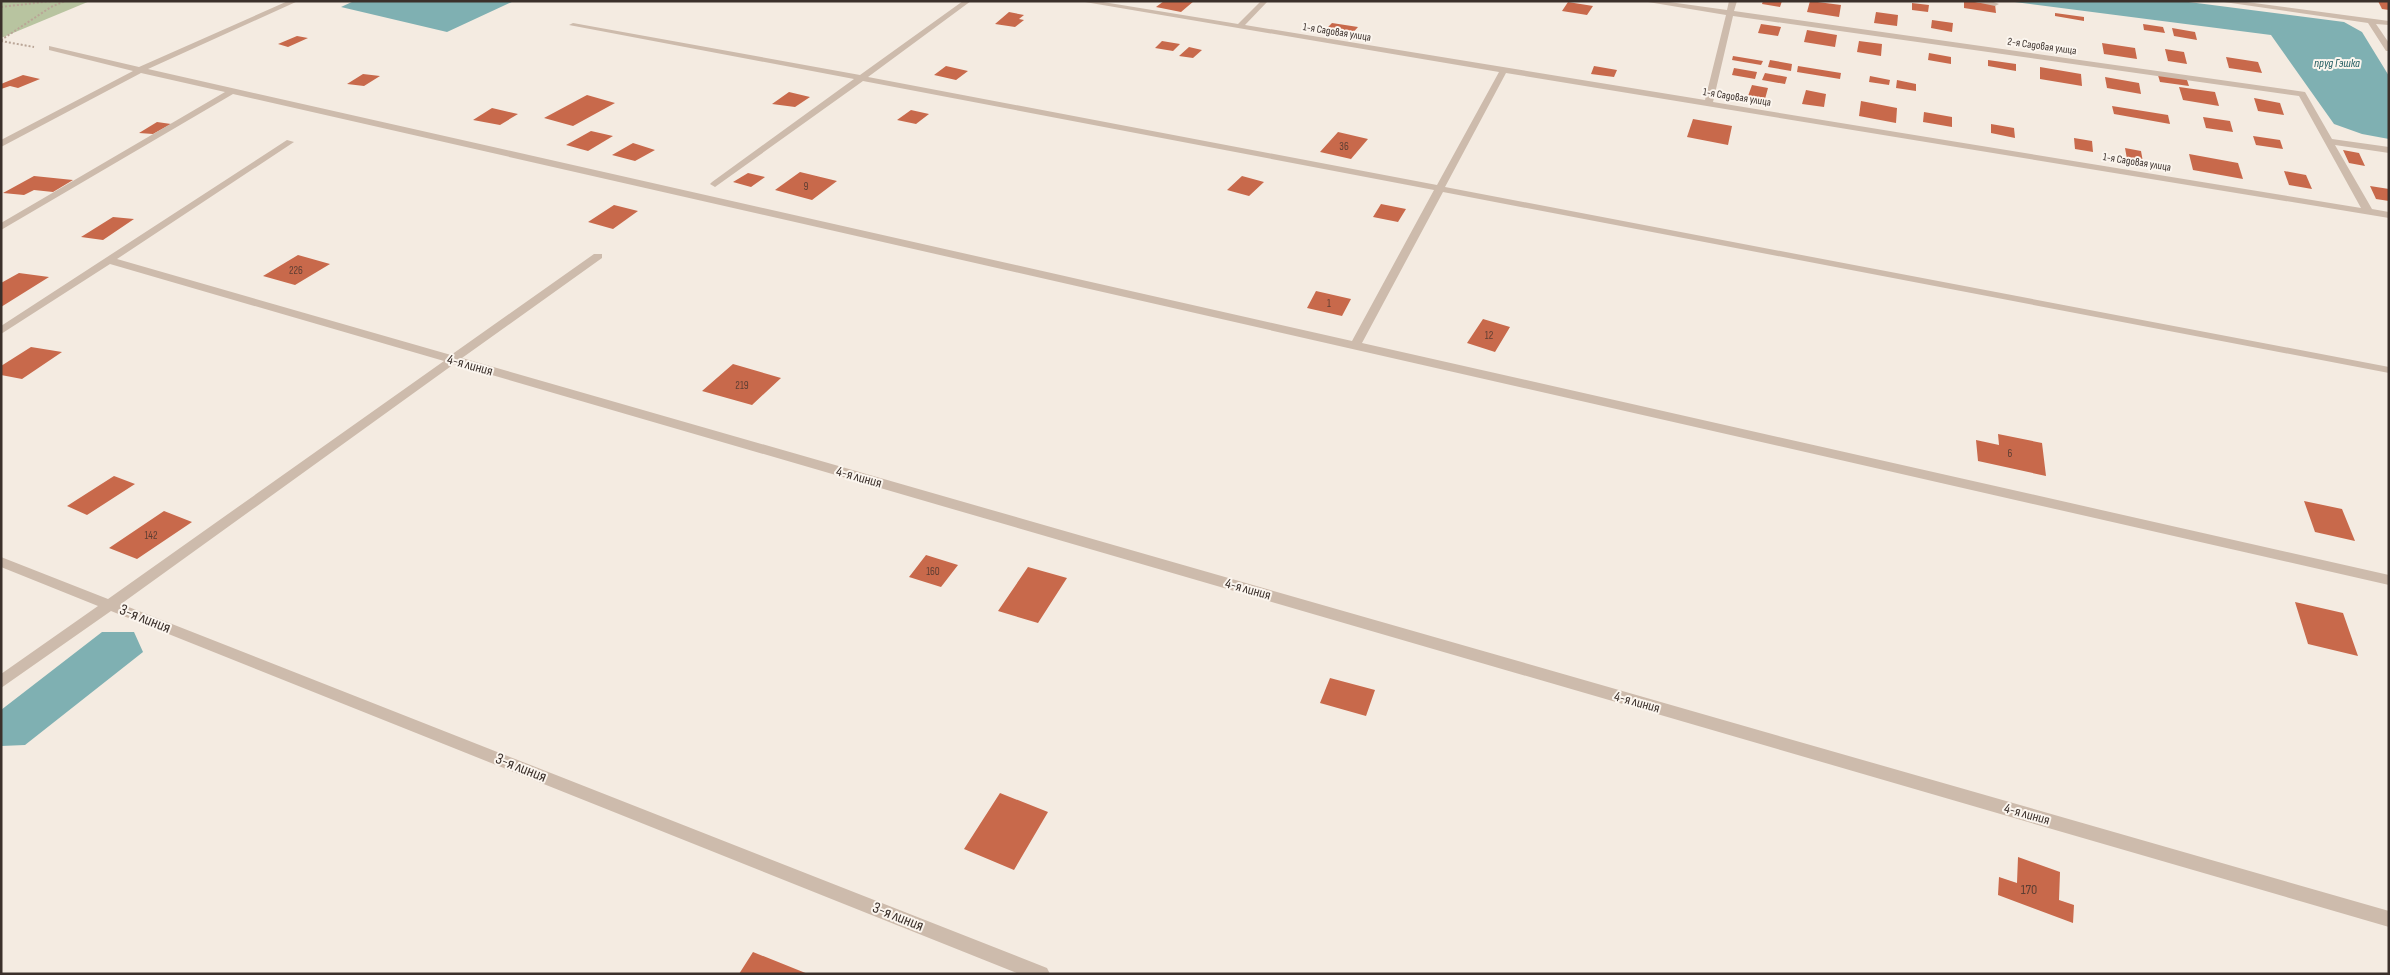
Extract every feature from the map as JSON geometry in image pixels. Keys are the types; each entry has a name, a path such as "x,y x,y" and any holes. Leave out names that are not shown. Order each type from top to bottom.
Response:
{"street":[{"path":"1,144 140,70 295,1"},
{"path":"715,184 968,1"},
{"name":"1-я Садовая улица","path":"1082,1 2389,214"},
{"path":"1240,28 1265,1"},
{"name":"2-я Садовая улица","path":"1645,1 2302,94 2368,211"},
{"path":"1708,104 1733,1"},
{"path":"1974,1 1996,4"},
{"path":"2220,1 2389,23"},
{"path":"2371,21 2389,49"},
{"path":"574,26 864,78 1439,187 1937,286 2389,370"},
{"path":"52,48 232,91 2389,580"},
{"path":"1355,346 1503,71"},
{"path":"1,227 232,91"},
{"path":"2329,141 2389,150"},
{"path":"1,331 290,142"},
{"path":"1,682 598,256"},
{"name":"4-я линия","path":"108,260 2389,919"},
{"name":"3-я линия","path":"1,562 1041,974"}],"path":[{"path":"1,7 52,1"},
{"path":"1,40 50,7 65,1"},
{"path":"1,40 40,48"}],"green space":[{"path":"1,1 90,1 1,38"}],"water":[{"path":"354,1 514,1 447,32 341,7"},
{"name":"пруд Гэшка","path":"2007,1 2181,1 2344,22 2362,32 2389,76 2389,139 2362,134 2334,124 2271,35"},
{"path":"102,632 134,632 143,652 25,745 1,746 1,710"}],"building":[{"path":"1164,1 1194,1 1181,12 1156,7"},
{"path":"1763,1 1782,1 1780,7 1762,4"},
{"path":"1810,1 1841,5 1839,17 1807,12"},
{"path":"1964,1 1995,4 1996,13 1964,8"},
{"path":"2378,1 2389,1 2389,10 2382,9"},
{"path":"1568,2 1593,6 1587,15 1562,11"},
{"path":"1912,3 1929,5 1928,12 1912,10"},
{"path":"1009,12 1024,15 1019,19 1024,20 1015,27 995,24"},
{"path":"1876,12 1898,15 1897,26 1874,23"},
{"path":"2055,13 2084,17 2084,21 2055,16"},
{"path":"1932,20 1953,23 1952,32 1931,28"},
{"path":"1332,23 1358,27 1349,37 1323,32"},
{"path":"1761,24 1781,27 1778,36 1758,33"},
{"path":"2143,24 2163,27 2165,33 2144,30"},
{"path":"2172,28 2195,32 2197,40 2174,36"},
{"path":"1807,30 1837,35 1835,47 1804,42"},
{"path":"297,36 308,38 288,47 278,44"},
{"path":"1162,41 1180,44 1173,51 1155,48"},
{"path":"1859,41 1882,44 1881,56 1857,52"},
{"path":"2102,43 2135,48 2137,59 2104,54"},
{"path":"1189,47 1202,50 1193,58 1179,56"},
{"path":"2165,49 2184,52 2187,64 2168,61"},
{"path":"1929,53 1951,57 1951,64 1928,60"},
{"path":"1733,56 1763,61 1761,65 1732,60"},
{"path":"2226,57 2258,62 2262,73 2229,68"},
{"path":"1770,60 1792,64 1791,71 1768,67"},
{"path":"1988,60 2016,64 2016,71 1988,66"},
{"path":"946,66 968,71 956,80 934,75"},
{"path":"1594,66 1617,70 1614,77 1591,74"},
{"path":"1798,66 1841,73 1840,79 1797,72"},
{"path":"2040,67 2081,74 2082,86 2040,79"},
{"path":"1734,68 1757,72 1755,79 1732,75"},
{"path":"2157,72 2186,77 2189,86 2160,82"},
{"path":"1765,73 1787,77 1785,84 1762,80"},
{"path":"363,74 380,76 364,86 347,84"},
{"path":"23,75 40,79 18,88 10,86 1,89 1,84"},
{"path":"1870,76 1890,80 1889,85 1869,82"},
{"path":"2105,77 2139,83 2141,94 2107,88"},
{"path":"1897,80 1916,84 1916,91 1896,88"},
{"path":"1752,85 1768,88 1765,99 1748,96"},
{"path":"2179,87 2215,92 2219,106 2183,100"},
{"path":"1806,90 1826,94 1824,107 1802,104"},
{"path":"789,92 810,97 795,107 772,104"},
{"path":"587,95 615,103 573,126 544,118"},
{"path":"2254,98 2280,103 2284,115 2258,111"},
{"path":"1861,101 1897,108 1896,123 1859,116"},
{"path":"2112,106 2168,115 2170,124 2114,114"},
{"path":"492,108 518,114 500,125 473,120"},
{"path":"911,110 929,114 916,124 897,120"},
{"path":"1924,112 1952,117 1952,127 1923,122"},
{"path":"2203,117 2230,121 2233,132 2206,128"},
{"path":"1693,119 1732,126 1728,145 1687,137"},
{"path":"157,122 171,124 153,134 139,133"},
{"path":"1991,124 2014,128 2015,138 1991,133"},
{"path":"591,131 613,136 588,151 566,145"},
{"path":"1338,132 1368,139 1351,159 1320,152"},
{"path":"2253,136 2280,140 2283,149 2256,145"},
{"path":"2074,138 2092,141 2093,152 2075,149"},
{"path":"633,143 655,150 635,161 612,155"},
{"path":"2125,148 2141,151 2143,162 2127,159"},
{"path":"2343,150 2359,153 2365,166 2349,163"},
{"path":"2189,154 2238,163 2243,179 2193,170"},
{"path":"2284,171 2306,175 2312,189 2289,185"},
{"path":"800,172 837,181 812,200 775,190"},
{"path":"748,173 765,177 751,187 733,182"},
{"path":"34,176 73,180 53,192 34,190 24,195 3,193"},
{"path":"1242,176 1264,182 1249,196 1227,190"},
{"path":"2370,186 2389,189 2389,201 2376,199"},
{"path":"1381,204 1406,209 1398,222 1373,217"},
{"path":"614,205 638,211 613,229 588,222"},
{"path":"113,217 134,219 103,240 81,237"},
{"path":"298,255 330,264 295,285 263,276"},
{"path":"19,273 49,277 1,307 1,283"},
{"path":"1316,291 1351,299 1342,316 1307,308"},
{"path":"1483,319 1510,327 1495,352 1467,343"},
{"path":"31,347 62,352 22,379 1,375 1,366"},
{"path":"733,364 781,378 752,405 702,391"},
{"path":"1998,434 2042,443 2046,476 1978,461 1976,440 1999,445"},
{"path":"114,476 135,484 87,515 67,506"},
{"path":"2304,501 2342,509 2355,541 2315,532"},
{"path":"164,511 192,522 137,559 109,548"},
{"path":"926,555 958,565 941,587 909,577"},
{"path":"1028,567 1067,578 1038,623 998,611"},
{"path":"2295,602 2343,613 2358,656 2308,644"},
{"path":"1330,678 1375,690 1366,716 1320,703"},
{"path":"1000,793 1048,812 1014,870 964,849"},
{"path":"2018,857 2060,872 2059,900 2074,905 2073,923 1998,895 1999,877 2017,883"},
{"path":"753,952 808,974 739,974"}]}
